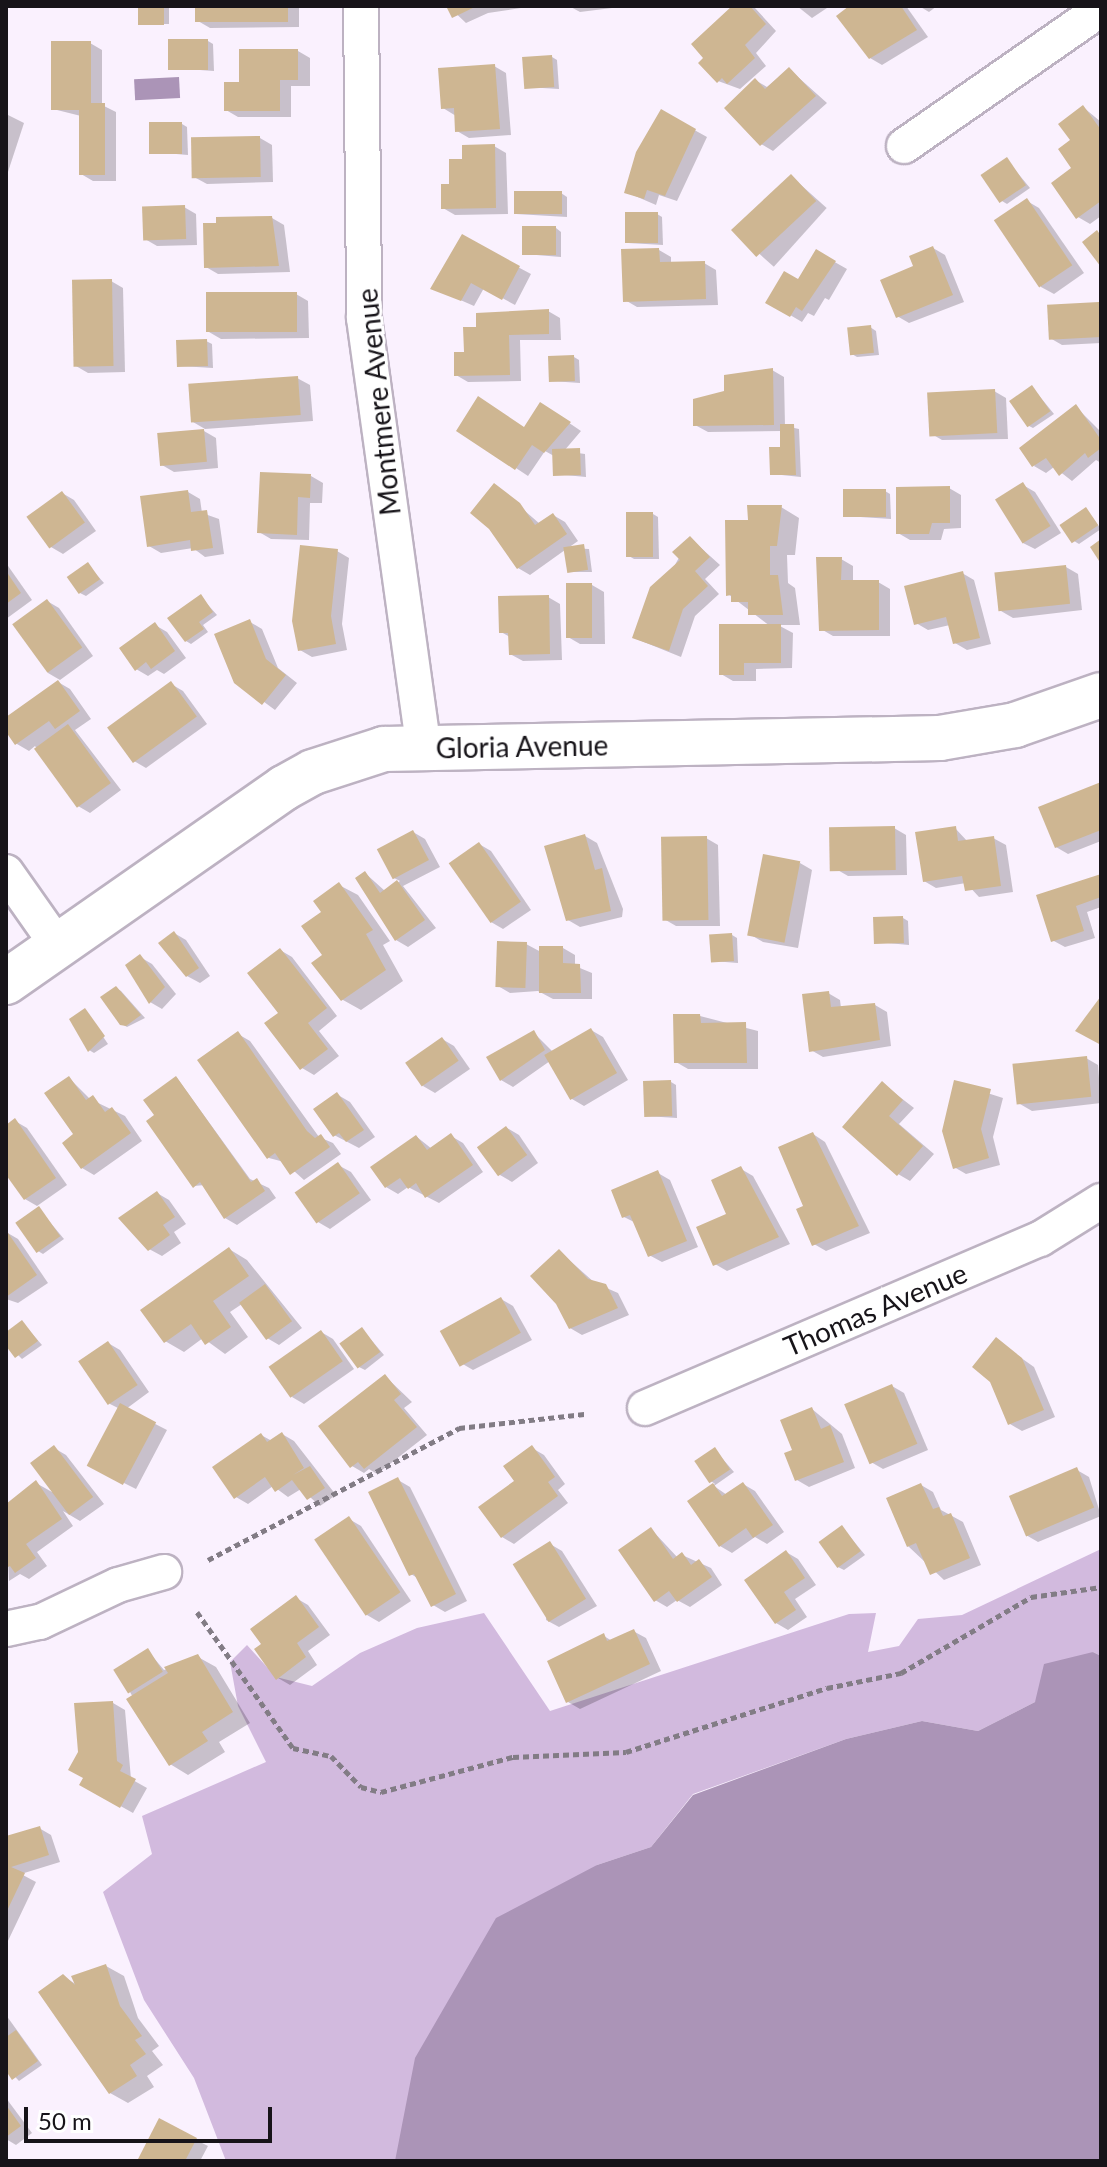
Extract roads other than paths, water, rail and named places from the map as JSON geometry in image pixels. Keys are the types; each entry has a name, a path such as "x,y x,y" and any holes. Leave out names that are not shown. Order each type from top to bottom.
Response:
{"street":[{"name":"Montmere Avenue","path":"361,6 364,318 424,748"},
{"path":"904,146 1101,9"},
{"name":"Gloria Avenue","path":"6,982 313,772 384,749 940,738 1015,725 1101,695"},
{"path":"6,872 58,946"},
{"name":"Thomas Avenue","path":"645,1408 1040,1239 1101,1201"},
{"path":"6,1629 40,1622 118,1585 164,1572"}]}
